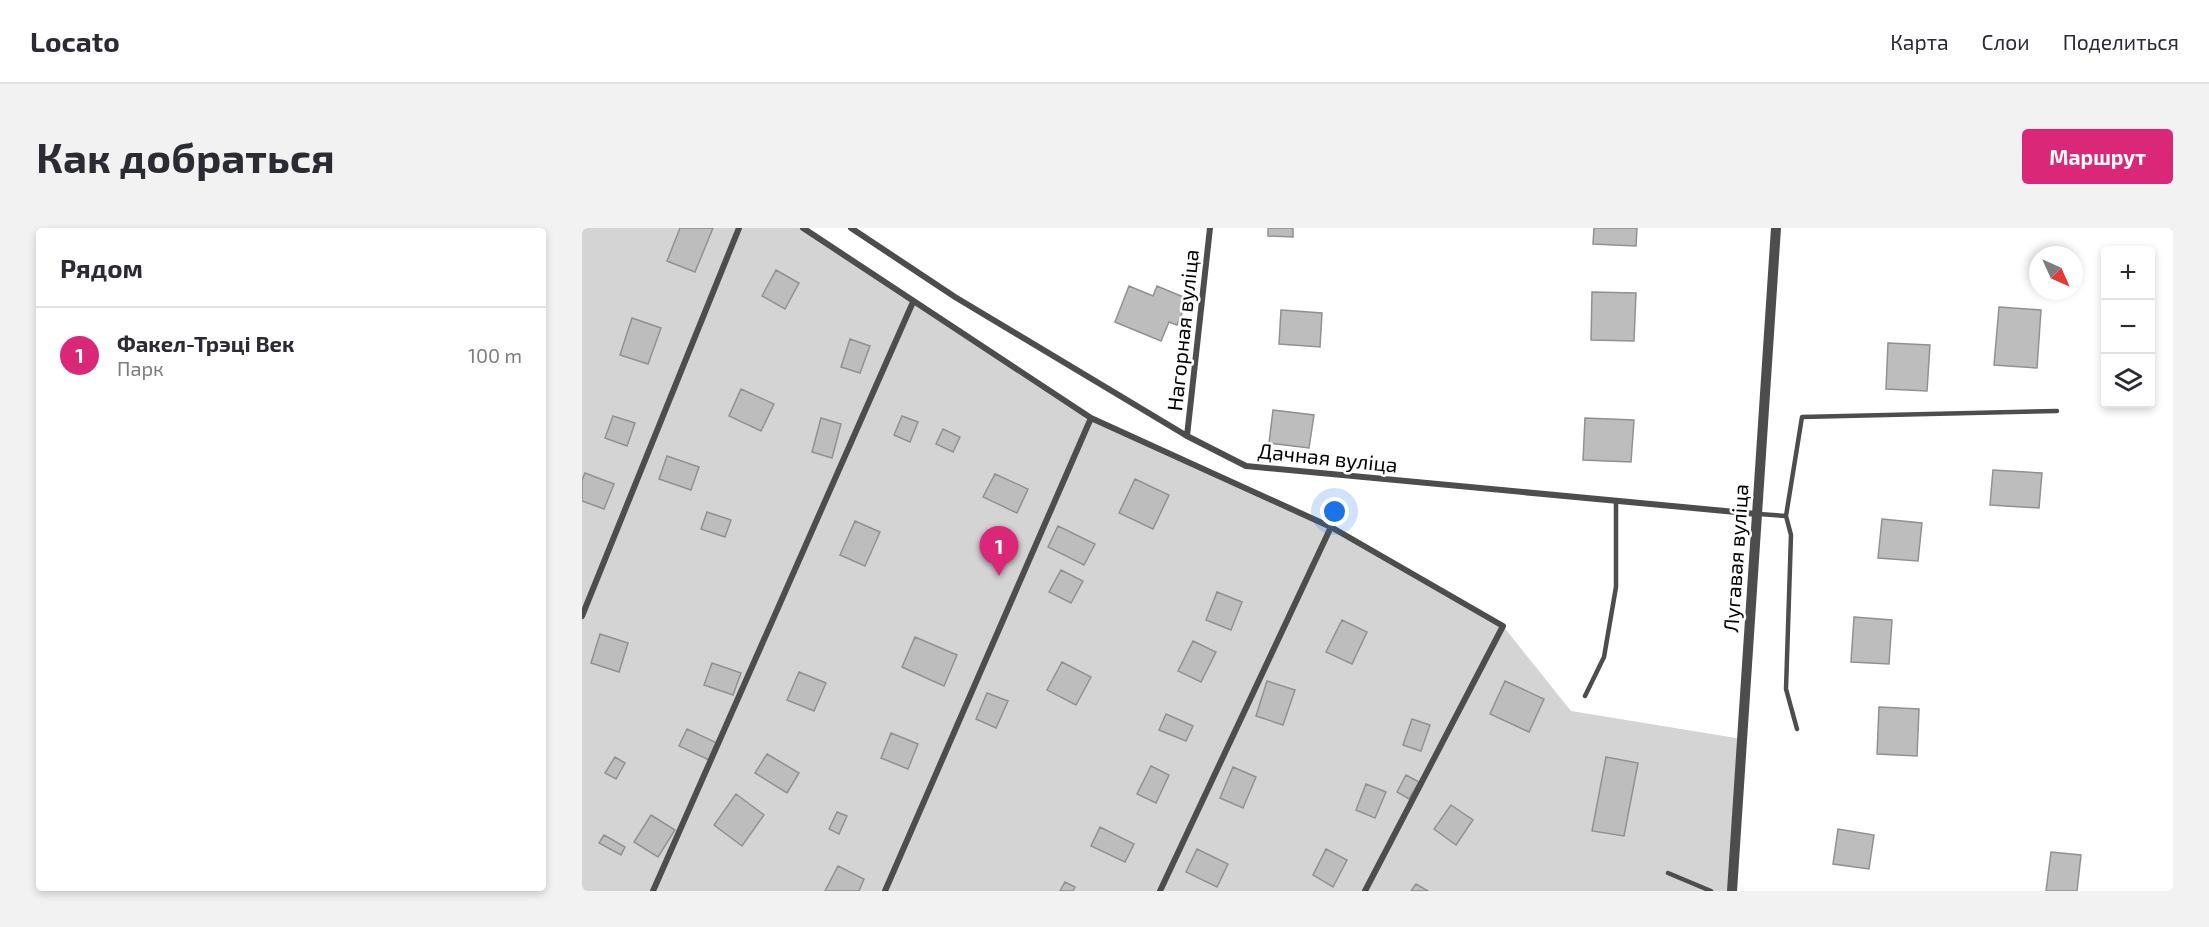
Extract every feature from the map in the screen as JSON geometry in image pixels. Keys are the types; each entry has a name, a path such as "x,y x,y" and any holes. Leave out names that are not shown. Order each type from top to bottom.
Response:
{"street":[{"path":"582,616 739,228"},
{"path":"803,228 1091,418 1331,527 1503,626 1365,891"},
{"name":"Дачная вуліца","path":"851,228 955,297 1187,436 1246,466 1758,514"},
{"name":"Нагорная вуліца","path":"1187,436 1210,228"},
{"name":"Лугавая вуліца","path":"1732,891 1776,228"},
{"path":"653,891 913,302"},
{"path":"885,891 1091,418"},
{"path":"1160,891 1331,527"}],"lane":[{"path":"1797,729 1786,689 1791,535 1786,516 1802,417 2058,411"},
{"path":"1585,696 1604,657 1616,587 1616,501"},
{"path":"1758,514 1786,516"},
{"path":"1668,873 1711,891"}],"shaded area":[{"path":"582,228 803,228 1091,418 1331,527 1503,626 1571,711 1742,739 1732,891 582,891"}],"building":[{"path":"680,228 713,228 695,272 667,261"},
{"path":"1268,228 1293,228 1293,237 1268,236"},
{"path":"1594,228 1637,228 1636,246 1593,244"},
{"path":"776,270 799,283 785,309 762,296"},
{"path":"1129,286 1153,296 1157,286 1188,299 1177,325 1169,322 1161,341 1115,322"},
{"path":"1592,292 1636,293 1634,341 1591,340"},
{"path":"1999,307 2041,310 2037,368 1994,365"},
{"path":"1281,310 1322,313 1320,347 1279,344"},
{"path":"632,318 661,328 648,364 620,355"},
{"path":"850,339 870,346 860,373 841,367"},
{"path":"1888,343 1930,345 1927,391 1886,389"},
{"path":"741,389 774,404 761,431 729,416"},
{"path":"1273,410 1314,415 1309,448 1269,443"},
{"path":"613,416 635,423 627,446 605,438"},
{"path":"902,416 918,422 910,442 894,435"},
{"path":"821,418 841,424 832,458 812,452"},
{"path":"1585,418 1634,420 1631,462 1583,460"},
{"path":"943,429 960,437 953,452 936,444"},
{"path":"667,456 699,467 691,490 659,479"},
{"path":"1993,470 2042,473 2039,508 1990,505"},
{"path":"585,473 614,484 604,509 582,501 582,480"},
{"path":"995,474 1028,489 1017,513 983,497"},
{"path":"1135,479 1169,495 1153,529 1119,513"},
{"path":"707,512 731,520 725,537 701,529"},
{"path":"1882,519 1922,523 1918,561 1878,558"},
{"path":"855,521 880,532 865,566 840,555"},
{"path":"1058,526 1095,544 1084,565 1048,547"},
{"path":"1061,570 1083,581 1071,603 1049,592"},
{"path":"1217,592 1242,602 1231,630 1206,620"},
{"path":"1854,617 1892,620 1889,664 1851,662"},
{"path":"1342,620 1367,632 1352,664 1326,652"},
{"path":"600,634 628,643 619,672 591,663"},
{"path":"915,637 957,655 944,686 902,667"},
{"path":"1193,641 1216,652 1201,682 1178,671"},
{"path":"1062,662 1091,677 1076,705 1047,690"},
{"path":"712,663 741,673 733,695 704,685"},
{"path":"799,672 826,683 814,711 787,700"},
{"path":"1267,681 1295,690 1283,725 1256,716"},
{"path":"1505,681 1544,699 1529,732 1490,714"},
{"path":"987,693 1008,701 996,728 976,719"},
{"path":"1879,707 1919,709 1917,756 1877,754"},
{"path":"1166,714 1193,726 1186,741 1159,730"},
{"path":"1412,719 1430,725 1421,751 1403,745"},
{"path":"687,729 717,743 709,760 679,746"},
{"path":"891,733 918,744 908,769 881,758"},
{"path":"767,754 799,773 787,793 755,773"},
{"path":"615,757 625,763 616,779 605,773"},
{"path":"1606,757 1638,763 1624,836 1592,831"},
{"path":"1151,766 1169,775 1156,803 1137,794"},
{"path":"1233,767 1256,777 1243,808 1220,798"},
{"path":"1406,775 1419,782 1409,799 1397,792"},
{"path":"1366,784 1386,792 1375,818 1356,810"},
{"path":"736,794 764,815 742,846 714,825"},
{"path":"1451,805 1473,820 1456,845 1434,829"},
{"path":"837,812 847,816 839,834 829,829"},
{"path":"651,815 675,830 658,857 634,842"},
{"path":"1100,827 1134,844 1125,862 1091,846"},
{"path":"1838,829 1874,835 1869,869 1833,864"},
{"path":"604,835 625,847 621,855 599,843"},
{"path":"1197,849 1228,864 1217,887 1186,872"},
{"path":"1326,849 1347,860 1333,887 1313,875"},
{"path":"2051,852 2081,855 2077,891 2046,891"},
{"path":"838,866 864,879 859,891 825,891"},
{"path":"1065,882 1075,887 1073,891 1060,891"},
{"path":"1416,884 1428,891 1411,891"}],"place":[{"name":"Факел-Трэці Век","path":"999,576"}]}
